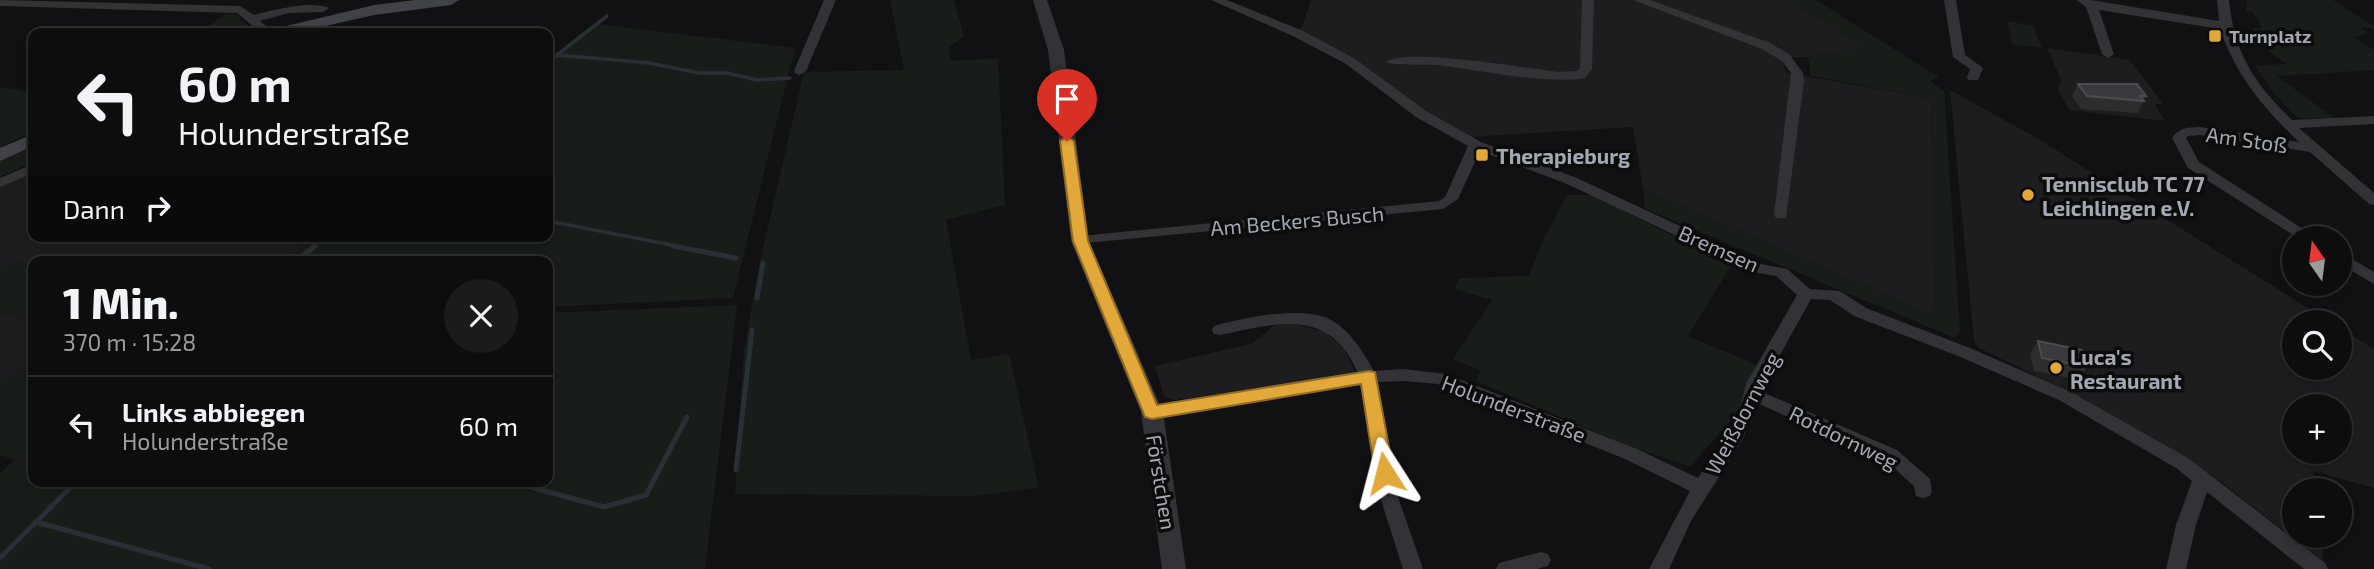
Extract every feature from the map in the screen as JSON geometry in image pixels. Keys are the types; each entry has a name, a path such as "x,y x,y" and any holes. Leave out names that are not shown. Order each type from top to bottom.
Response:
{"main road":[{"path":"297,28 374,10 451,0"},
{"path":"0,155 28,141"}],"street":[{"path":"800,71 830,0"},
{"path":"1040,0 1056,50 1080,241"},
{"name":"Bremsen","path":"1217,0 1299,34 1350,61 1421,114 1476,145 1573,181 1758,269 1771,269 1790,276 1807,294 1834,295 1860,312 1964,352 2064,396 2165,453 2202,478 2318,569"},
{"path":"1392,62 1416,59 1559,76 1581,75 1586,69 1588,0"},
{"path":"1639,0 1766,46 1786,58 1797,73 1781,215"},
{"path":"1950,0 1959,57 1977,68 1973,77"},
{"path":"2223,0 2225,26 2252,83 2290,124 2374,201"},
{"path":"0,3 52,2 240,10 263,28"},
{"path":"2087,2 2225,26"},
{"path":"2087,2 2108,54"},
{"path":"253,19 288,9 323,8"},
{"path":"2290,124 2374,120"},
{"name":"Am Stoß","path":"2290,226 2193,165 2179,138 2185,132 2200,131 2316,149"},
{"name":"Am Beckers Busch","path":"1080,241 1443,205 1451,200 1476,145"},
{"path":"0,183 28,170"},
{"name":"Förstchen","path":"1080,241 1152,412 1174,569"},
{"path":"2352,265 2374,279"},
{"name":"Weißdornweg","path":"1659,569 1701,488 1721,463 1754,395 1756,382 1807,294"},
{"path":"1220,330 1281,317 1325,323 1350,344 1369,377 1389,497 1413,569"},
{"name":"Holunderstraße","path":"1152,412 1369,377 1403,375 1440,378 1631,454 1701,488"},
{"name":"Rotdornweg","path":"1754,395 1891,455 1923,484 1923,491"},
{"path":"2176,569 2186,525 2202,478"},
{"path":"1506,569 1541,560"}],"shaded area":[{"path":"890,0 954,0 964,37 949,47 951,61 998,58 1005,205 946,220 971,360 1009,354 1039,488 971,496 735,494 744,350 759,265 804,72 904,70"},
{"path":"1311,0 1788,0 1866,48 1808,57 1780,58 1787,73 1931,98 1935,316 1643,189 1633,127 1467,137 1444,126 1348,54 1300,32"},
{"path":"1788,0 1816,0 1939,77 1930,81 1944,91 1960,332 1955,338 1645,209 1643,189 1935,316 1931,98 1811,76 1808,57 1865,48"},
{"path":"2247,0 2333,0 2374,26 2374,29 2361,27 2368,34 2354,37 2374,50 2374,70 2277,76 2334,118 2298,118 2274,93 2255,66 2286,64 2256,40 2253,28 2262,28 2253,12 2246,11"},
{"path":"225,14 237,15 250,28 206,28"},
{"path":"2007,21 2033,26 2042,48 2012,44"},
{"path":"597,24 795,48 733,298 553,307 553,256 290,256 308,242 553,242 553,57"},
{"path":"2047,48 2129,60 2164,104 2155,104 2165,121 2069,110 2057,88 2062,82"},
{"path":"0,87 28,91 28,134 0,147"},
{"path":"1950,90 2037,138 2282,292 2282,296 2289,296 2311,310 2282,310 2282,380 2352,380 2352,335 2374,349 2374,488 2352,482 2352,478 2338,478 2313,471 2314,478 2282,478 2282,529 2220,481 2165,445 2073,394 1979,348 1974,341"},
{"path":"28,148 28,164 0,177 0,161"},
{"path":"28,174 28,242 308,242 290,256 28,256 28,265 15,262 0,274 0,186"},
{"path":"1567,195 1592,195 1661,230 1734,261 1688,336 1764,368 1754,395 1690,466 1636,449 1476,381 1480,370 1453,359 1492,300 1454,289 1459,278 1529,276 1542,242"},
{"path":"15,262 28,265 28,318 0,313 0,274"},
{"path":"737,305 705,569 0,569 0,473 15,460 0,455 0,386 28,362 28,487 553,487 553,313"},
{"path":"0,313 28,318 28,362 0,386"},
{"path":"1276,324 1294,324 1325,332 1344,349 1355,371 1329,379 1174,400 1164,396 1155,366 1251,344"},
{"path":"2306,548 2322,548 2323,561"}],"building":[{"path":"2078,84 2137,84 2146,96 2140,96 2144,101 2087,96"},
{"path":"2038,341 2082,350 2087,367 2042,358"}],"waterway":[{"path":"553,58 607,16"},
{"path":"557,55 649,63 699,73 727,73 757,80 790,78"},
{"path":"553,222 682,247"},
{"path":"312,247 318,242"},
{"path":"302,256 315,246"},
{"path":"673,246 736,258"},
{"path":"757,298 763,263"},
{"path":"736,470 752,330"},
{"path":"530,487 604,507 646,495 687,417"},
{"path":"36,522 71,487"},
{"path":"0,558 36,522"},
{"path":"36,522 209,569"}],"place":[{"name":"Turnplatz","path":"2215,36"},
{"name":"Therapieburg","path":"1482,155"},
{"name":"Tennisclub TC 77 Leichlingen e.V.","path":"2028,195"},
{"name":"Luca's Restaurant","path":"2056,368"}],"route":[{"path":"1067,141 1080,241 1152,412 1369,377 1385,473"}]}
